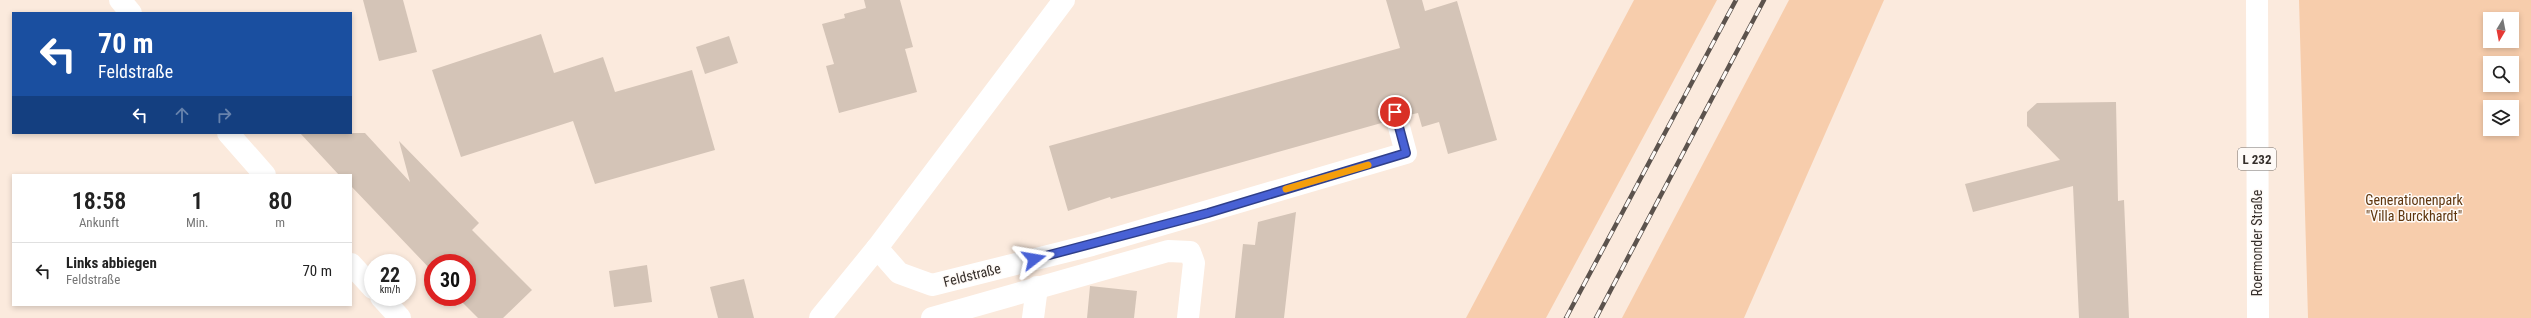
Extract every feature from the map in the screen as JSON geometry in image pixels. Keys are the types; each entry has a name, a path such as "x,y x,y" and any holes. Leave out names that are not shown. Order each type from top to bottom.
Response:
{"street":[{"path":"120,0 130,12"},
{"path":"820,318 876,248 1064,0"},
{"name":"Roermonder Straße","path":"2256,0 2258,318"},
{"name":"Feldstraße","path":"876,248 899,273 932,285 1085,247 1406,153 1395,112"},
{"path":"229,134 264,174"},
{"name":"Feldstraße","path":"932,318 1168,251 1190,252 1194,263 1188,318"},
{"path":"352,265 364,278"},
{"path":"1033,318 1037,287"},
{"path":"389,306 400,318"}],"green space":[{"path":"1634,0 1717,0 1546,318 1466,318"},
{"path":"1789,0 1884,0 1744,318 1622,318"},
{"name":"Generationenpark \"Villa Burckhardt\"","path":"2299,0 2531,0 2531,318 2308,318"}],"building":[{"path":"363,0 403,0 417,52 379,61"},
{"path":"864,0 900,0 913,47 905,49 917,92 839,113 826,66 834,64 822,24 845,18 844,14 866,8"},
{"path":"1386,0 1422,0 1425,11 1457,1 1497,140 1448,154 1439,122 1422,127 1418,113 1409,115 1404,103 1392,100 1383,108 1385,122 1111,199 1110,197 1068,211 1049,146 1400,48"},
{"path":"541,34 554,73 603,57 615,92 692,70 715,150 595,184 573,121 461,157 432,70"},
{"path":"729,36 738,63 705,74 696,47"},
{"path":"2116,102 2118,201 2124,200 2129,318 2079,318 2073,186 1973,212 1965,184 2060,160 2027,126 2027,112 2037,103"},
{"path":"365,133 410,182 399,141 479,223 472,230 532,290 503,318 478,318 466,306 476,306 476,254 424,254 424,263 352,187 352,174 338,174 301,134"},
{"path":"1296,212 1284,318 1235,318 1243,244 1255,245 1258,222"},
{"path":"647,265 652,302 614,307 609,271"},
{"path":"744,279 754,318 718,318 710,287"},
{"path":"1090,286 1137,291 1134,318 1087,318"}],"railway":[{"path":"1566,318 1736,0"},
{"path":"1596,318 1764,0"}],"slow traffic":[{"path":"1286,189 1368,165"}],"route":[{"path":"1034,259 1092,245 1208,213 1406,153 1395,112"}]}
